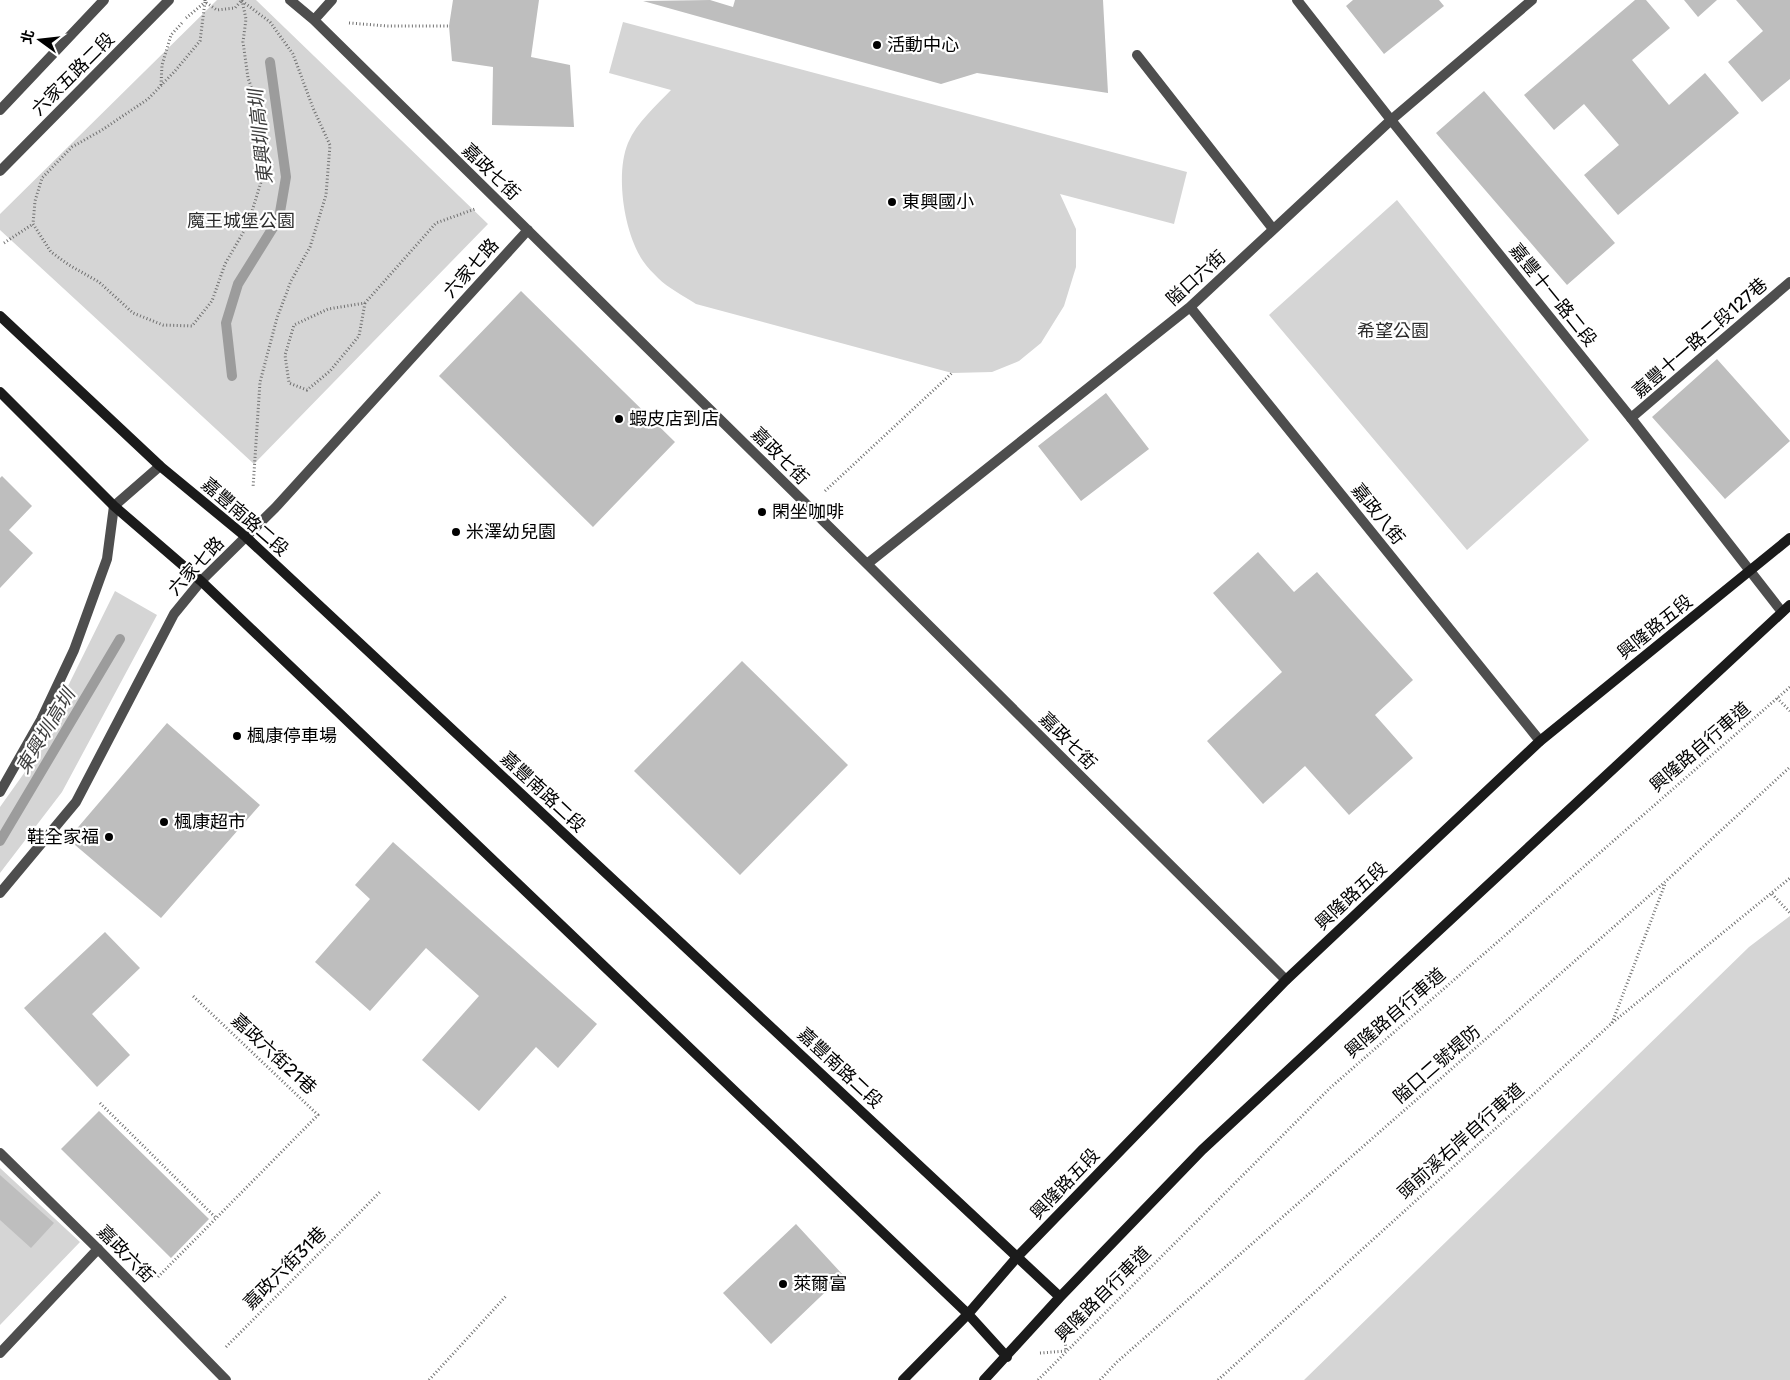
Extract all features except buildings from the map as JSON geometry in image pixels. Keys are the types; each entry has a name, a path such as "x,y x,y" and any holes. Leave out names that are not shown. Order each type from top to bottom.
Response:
{"street":[{"name":"六家五路二段","path":"0,110 104,0"},
{"name":"六家五路二段","path":"0,171 169,0"},
{"name":"嘉政七街","path":"290,0 314,20 497,202 528,230 1286,980"},
{"path":"314,20 332,0"},
{"name":"嘉豐十一路二段","path":"1298,0 1391,120 1631,418 1782,612"},
{"name":"隘口六街","path":"867,564 1190,307 1391,120 1532,0"},
{"path":"1137,55 1273,229"},
{"name":"六家七路","path":"0,893 76,802 174,614 201,581 275,508 528,230"},
{"name":"嘉豐十一路二段127巷","path":"1631,418 1790,282"},
{"name":"嘉政八街","path":"1190,307 1540,741"},
{"name":"嘉豐南路二段","path":"0,316 160,466 246,537 1060,1297"},
{"path":"0,392 114,506 201,581 968,1314 1007,1357"},
{"path":"0,792 40,720 74,650 106,559 114,506 160,466"},
{"name":"興隆路五段","path":"903,1380 968,1314 1018,1256 1286,980 1540,741 1750,573 1790,538"},
{"path":"984,1380 1060,1297 1202,1150 1790,605"},
{"name":"嘉政六街","path":"0,1153 98,1249 226,1380"},
{"path":"0,1353 98,1249"}],"path":[{"path":"205,1 217,10 235,8 242,0"},
{"path":"205,1 200,41 148,99 102,130 72,147 42,178 35,201 33,224 51,252 99,282 133,313 163,325 192,326 212,301 225,264 248,224 262,179 258,106 248,78 243,42 246,19 242,0"},
{"path":"242,0 270,22 293,54 313,108 330,145 326,195 310,247 292,281 277,318 260,382 253,488"},
{"path":"161,85 162,65 171,35 205,1"},
{"path":"314,20 388,26 449,26"},
{"path":"365,303 328,309 294,325 285,355 289,383 308,390 330,371 359,336 365,303 436,223 497,202"},
{"path":"4,243 33,224"},
{"path":"808,507 952,374"},
{"name":"興隆路自行車道","path":"1038,1380 1330,1088 1790,687"},
{"path":"1778,698 1790,711"},
{"name":"隘口二號堤防","path":"1100,1380 1125,1355 1665,882 1790,767"},
{"path":"1612,1024 1790,878"},
{"name":"頭前溪右岸自行車道","path":"1218,1380 1612,1024 1665,882"},
{"path":"1772,894 1790,913"},
{"name":"嘉政六街21巷","path":"141,1294 318,1115 193,996"},
{"path":"100,1103 216,1218"},
{"name":"嘉政六街31巷","path":"209,1363 380,1192"},
{"path":"429,1380 507,1295"}],"green space":[{"name":"魔王城堡公園","path":"217,0 256,0 488,224 254,464 0,230 0,214"},
{"path":"623,22 1187,172 1174,224 1060,194 1076,229 1076,267 1064,306 1041,343 1019,361 992,372 952,373 696,304 666,285 646,265 636,249 626,220 622,171 628,143 642,121 671,90 609,73"},
{"name":"希望公園","path":"1397,200 1589,440 1467,550 1269,315"},
{"path":"115,591 157,615 62,792 0,873 0,807 27,769"},
{"path":"1790,916 1790,1380 1304,1380 1749,947"},
{"path":"0,1168 80,1242 0,1325"}],"waterway":[{"name":"東興圳高圳","path":"232,376 226,323 238,284 279,218 286,177 270,62"},
{"name":"東興圳高圳","path":"0,841 120,639"}],"place":[{"name":"活動中心","path":"877,45"},
{"name":"東興國小","path":"892,202"},
{"name":"蝦皮店到店","path":"619,419"},
{"name":"閑坐咖啡","path":"762,512"},
{"name":"米澤幼兒園","path":"456,532"},
{"name":"楓康停車場","path":"237,736"},
{"name":"楓康超市","path":"164,822"},
{"name":"鞋全家福","path":"109,837"},
{"name":"萊爾富","path":"783,1284"}]}
